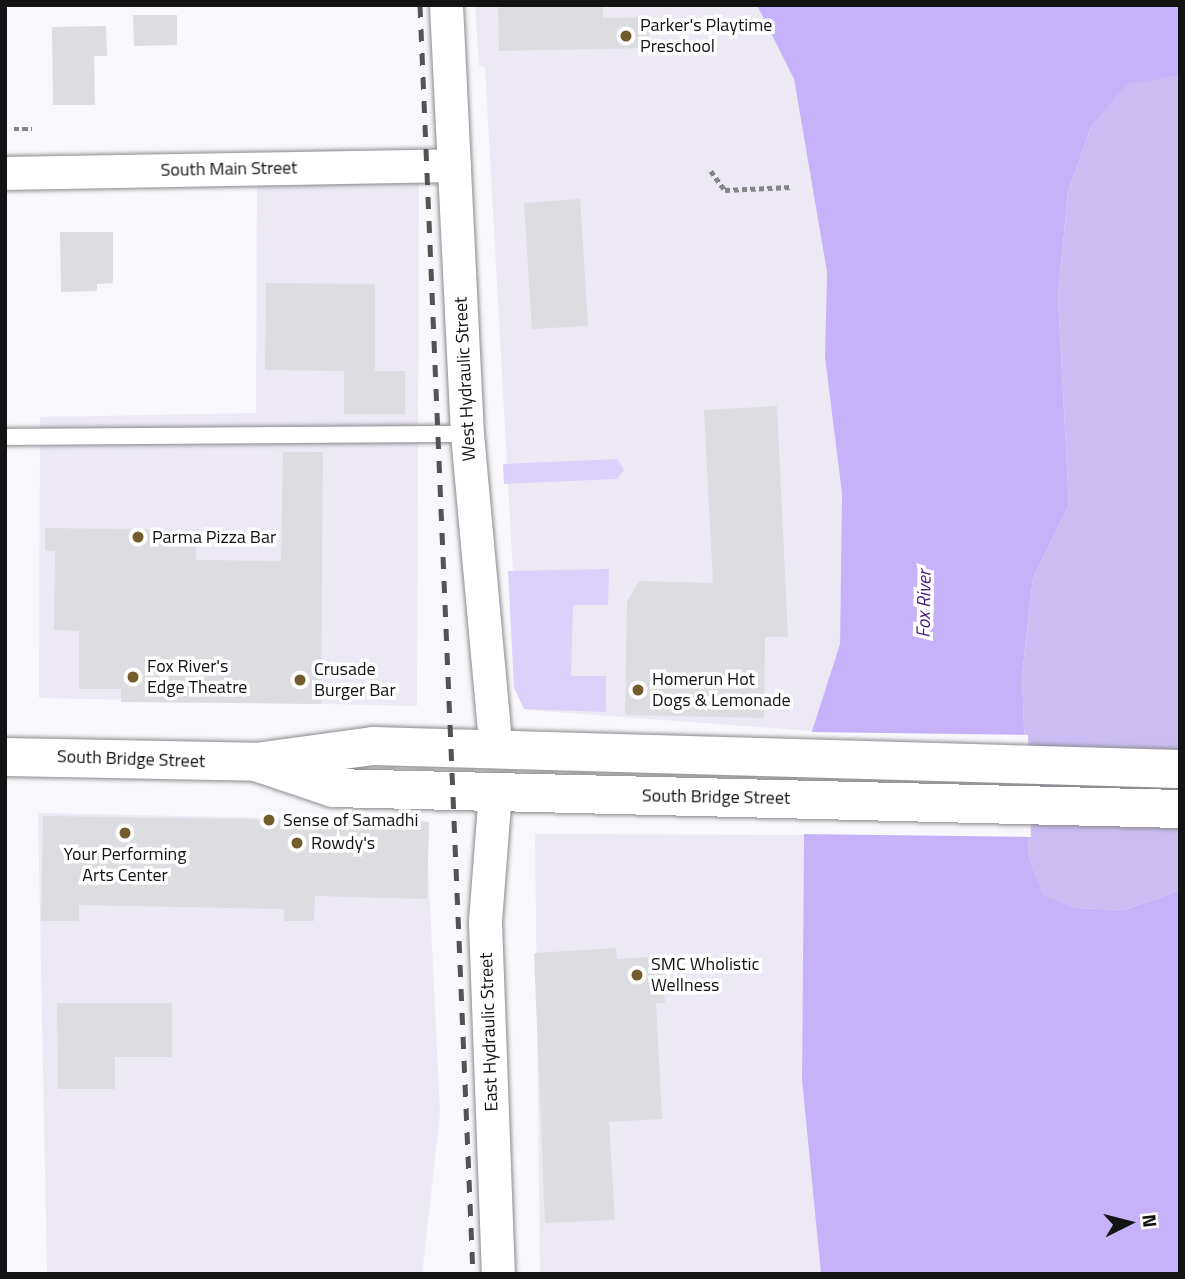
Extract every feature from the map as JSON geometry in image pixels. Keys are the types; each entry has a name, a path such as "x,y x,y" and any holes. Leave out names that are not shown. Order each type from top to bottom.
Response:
{"highway":[{"name":"South Bridge Street","path":"5,757 256,762 373,746 1180,769"},
{"name":"South Bridge Street","path":"256,762 333,788 1180,809"}],"street":[{"name":"West Hydraulic Street","path":"446,5 467,434 496,751"},
{"name":"South Main Street","path":"5,173 454,165"},
{"name":"East Hydraulic Street","path":"495,792 485,922 498,1274"}],"lane":[{"path":"5,437 467,434"}],"path":[{"path":"14,130 32,129"},
{"path":"711,171 725,190 792,187"}],"shaded area":[{"path":"475,5 760,5 794,79 827,272 825,357 842,494 840,644 812,731 528,710 520,701 485,67 479,66"},
{"path":"1180,76 1180,890 1125,910 1075,908 1043,896 1029,857 1022,675 1033,578 1069,505 1058,295 1068,192 1091,127 1127,83"},
{"path":"419,179 417,706 39,698 40,417 256,413 257,182"},
{"path":"617,459 624,470 617,479 504,484 503,464"},
{"path":"609,569 608,605 573,605 571,676 606,676 606,712 524,709 514,688 508,571"},
{"path":"38,813 426,821 440,1113 422,1274 47,1274"},
{"path":"535,834 804,835 802,1080 821,1274 540,1274"}],"water":[{"name":"Fox River","path":"757,5 1180,5 1180,76 1127,84 1091,127 1068,192 1058,295 1069,505 1033,578 1022,675 1029,857 1043,895 1075,908 1125,910 1180,890 1180,1274 821,1274 802,1080 804,835 812,731 840,644 842,494 825,357 827,272 794,79"}],"pier":[{"path":"808,732 1028,735 1031,837 801,834"}],"building":[{"path":"498,5 603,5 603,18 649,17 649,48 499,51"},
{"path":"133,15 177,15 177,45 134,46"},
{"path":"106,26 107,56 94,56 95,105 53,105 52,27"},
{"path":"580,199 588,326 532,329 524,203"},
{"path":"60,232 113,232 113,283 97,284 97,291 61,292"},
{"path":"266,283 375,284 375,371 405,371 405,414 344,414 344,371 265,370"},
{"path":"777,406 788,637 765,637 764,718 625,715 627,602 639,581 713,583 704,410"},
{"path":"283,452 323,452 321,704 121,702 121,689 79,689 79,631 54,630 55,551 45,551 45,528 196,530 196,560 281,561"},
{"path":"43,816 429,822 427,899 315,896 314,921 284,921 284,909 79,905 79,921 41,921"},
{"path":"616,948 617,959 662,956 665,1003 656,1003 662,1119 609,1122 615,1220 545,1223 534,953"},
{"path":"57,1003 172,1003 172,1057 115,1057 115,1089 58,1089"}],"railway":[{"path":"420,5 473,1274"}],"place":[{"name":"Parker's Playtime Preschool","path":"626,36"},
{"name":"Parma Pizza Bar","path":"138,537"},
{"name":"Fox River's Edge Theatre","path":"133,677"},
{"name":"Crusade Burger Bar","path":"300,680"},
{"name":"Homerun Hot Dogs & Lemonade","path":"638,690"},
{"name":"Sense of Samadhi","path":"269,820"},
{"name":"Your Performing Arts Center","path":"125,833"},
{"name":"Rowdy's","path":"297,843"},
{"name":"SMC Wholistic Wellness","path":"637,975"}]}
